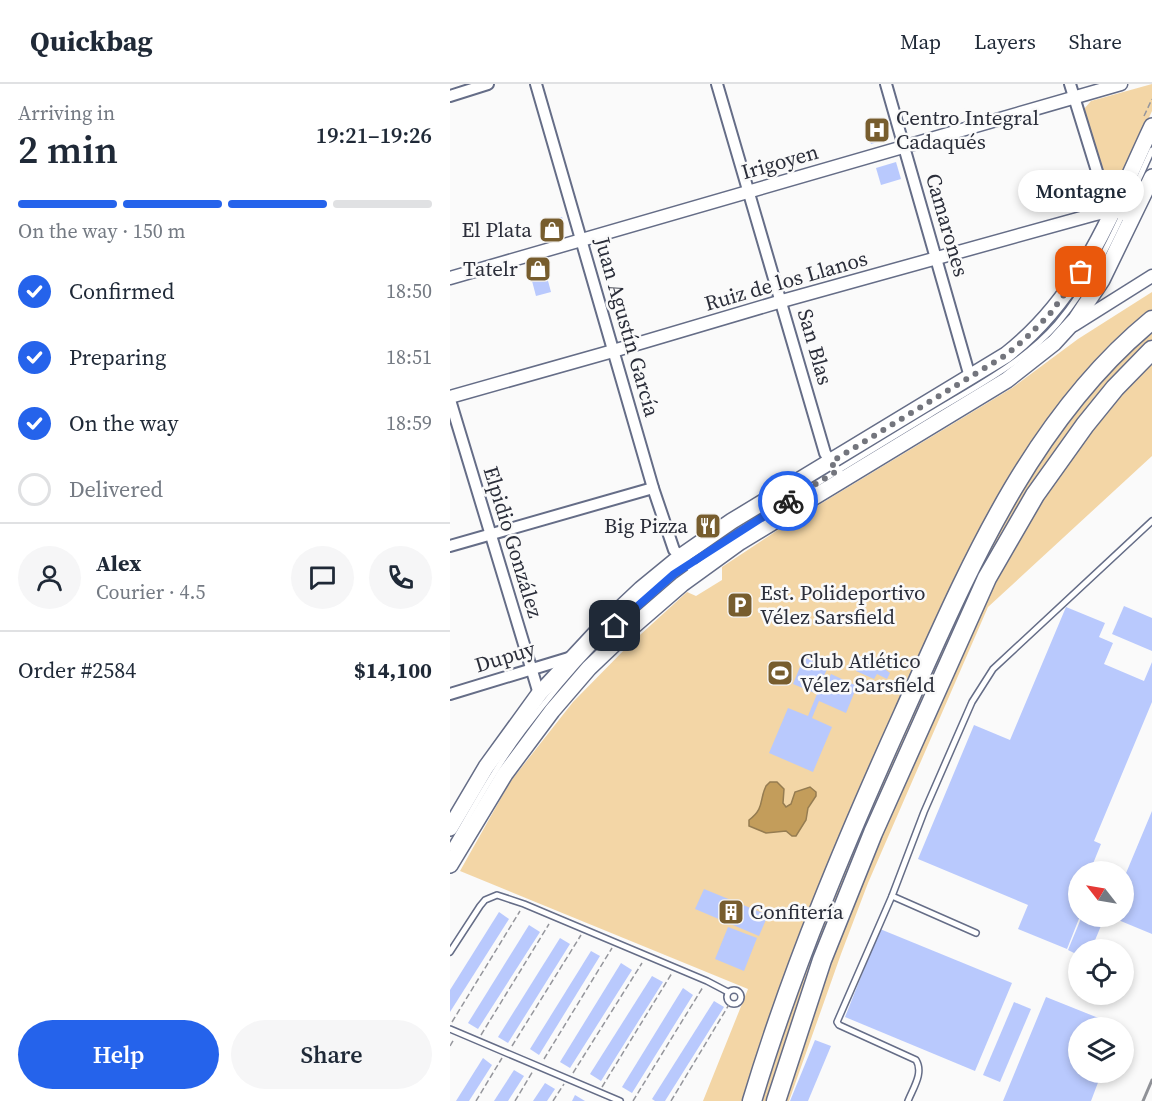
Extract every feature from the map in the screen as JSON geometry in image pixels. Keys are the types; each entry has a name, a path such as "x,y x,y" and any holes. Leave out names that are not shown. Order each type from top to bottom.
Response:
{"highway":[{"path":"752,1101 802,954 853,825 968,569 1014,485 1066,408 1097,371 1152,320"},
{"path":"776,1101 822,960 869,843 987,578 1035,495 1072,442 1115,388 1152,350"}],"main road":[{"path":"450,866 505,774 552,711 589,668 630,629 732,521 837,471 1008,380 1068,329 1102,280 1152,126"},
{"path":"450,828 486,767 539,694 615,613 688,565 740,542 1016,346 1049,315 1068,292 1123,213 1152,177"}],"street":[{"path":"450,96 488,84"},
{"name":"Juan Agustín García","path":"536,84 654,488 674,550 688,565"},
{"name":"San Blas","path":"717,84 825,453 837,471"},
{"name":"Camarones","path":"886,84 970,377"},
{"path":"1070,84 1104,194 1123,213"},
{"name":"Irigoyen","path":"450,278 1120,84"},
{"name":"Ruiz de los Llanos","path":"450,398 937,258 1123,213"},
{"path":"1068,329 1152,276"},
{"name":"Elpidio González","path":"450,398 539,694"},
{"path":"450,546 654,488"},
{"name":"Dupuy","path":"450,694 572,657"}],"lane":[{"path":"837,471 969,391 1032,348 1055,325 1083,289 1109,242 1152,150"},
{"path":"908,1101 920,1072 920,1066 916,1060 839,1025 837,1022 892,896 924,812 968,712 993,669 1152,521"},
{"path":"450,848 500,764 557,690 629,612 667,579 688,565"},
{"path":"451,949 480,906 491,896 506,896 675,967 728,992 737,991 741,996 738,1002 730,1003 727,999 728,992"},
{"path":"892,896 976,933"},
{"path":"450,1027 477,1041 620,1101"}],"path":[{"path":"450,1027 524,904"},
{"path":"477,1041 554,916"},
{"path":"476,1101 584,929"},
{"path":"515,1101 616,942"},
{"path":"553,1101 647,955"},
{"path":"598,1092 675,967"},
{"path":"633,1101 707,981"},
{"path":"671,1101 730,1003"},
{"path":"450,1049 452,1045"}],"shaded area":[{"path":"1152,84 1152,111 1118,184 1114,187 1108,186 1103,182 1084,109 1091,101"},
{"name":"Club Atlético Vélez Sarsfield","path":"1152,292 1152,456 988,607 868,883 789,1101 703,1101 748,989 460,871 510,782 573,702 629,645 687,592 696,596 722,580 722,567 784,526 1012,388 1078,339"},
{"path":"770,782 777,782 784,789 783,803 786,807 791,804 795,792 810,787 816,792 808,808 806,820 796,836 786,831 766,833 749,826 749,820 760,808 766,786"}],"building":[{"name":"Centro Integral Cadaqués","path":"884,121 888,133 884,140 871,144 866,127"},
{"path":"896,162 901,179 881,185 876,168"},
{"name":"El Plata","path":"562,217 565,227 561,234 543,239 539,224"},
{"path":"543,262 551,292 536,296 528,266"},
{"path":"1124,606 1152,618 1152,651 1112,634"},
{"path":"1066,607 1105,623 1099,637 1113,643 1104,664 1144,681 1152,662 1152,702 1094,841 1101,844 1094,861 1068,861 1068,927 1076,927 1071,939 1068,939 1067,949 1018,929 1028,905 918,859 974,725 1010,740"},
{"path":"868,655 882,661 882,667 890,673 887,679 877,674 874,679 856,671 857,659"},
{"path":"804,657 828,667 820,685 825,687 831,674 857,686 846,713 819,701 812,718 832,727 813,772 769,753 788,708 808,716 817,694 793,684"},
{"path":"1152,811 1152,934 1134,927 1134,861 1131,861"},
{"name":"Confitería","path":"704,889 768,915 759,936 695,909"},
{"path":"499,912 509,919 450,1012 450,990"},
{"path":"529,925 540,932 478,1029 468,1023"},
{"path":"728,927 757,938 744,971 715,959"},
{"path":"1077,927 1100,927 1096,939 1073,939"},
{"path":"880,929 1012,983 975,1071 845,1017"},
{"path":"560,938 570,944 508,1043 498,1037"},
{"path":"591,951 600,956 539,1055 530,1049"},
{"path":"621,963 632,970 570,1068 560,1062"},
{"path":"652,976 663,982 601,1081 590,1074"},
{"path":"683,988 693,995 632,1093 622,1087"},
{"path":"1046,997 1096,1017 1068,1017 1068,1083 1098,1083 1091,1101 1003,1101"},
{"path":"714,1001 724,1007 665,1101 655,1101 652,1099"},
{"path":"1014,1002 1031,1009 1000,1082 983,1075"},
{"path":"815,1040 831,1046 808,1101 790,1101"},
{"path":"483,1058 492,1065 469,1101 456,1101"},
{"path":"514,1070 524,1076 508,1101 494,1101"},
{"path":"545,1083 555,1089 547,1101 533,1101"},
{"path":"575,1095 585,1101 572,1101"}],"railway":[{"path":"1143,1101 1152,1080"}],"way so far":[{"path":"788,501 837,471 831,462 1006,355 1049,315 1081,272"}],"place":[{"name":"Centro Integral Cadaqués","path":"877,130"},
{"name":"El Plata","path":"552,230"},
{"name":"Tatelr","path":"538,269"},
{"name":"Montagne","path":"1081,272"},
{"name":"Big Pizza","path":"708,526"},
{"name":"Est. Polideportivo Vélez Sarsfield","path":"740,605"},
{"name":"Club Atlético Vélez Sarsfield","path":"780,673"},
{"name":"Confitería","path":"731,912"}],"route":[{"path":"615,626 674,574 788,501"}]}
